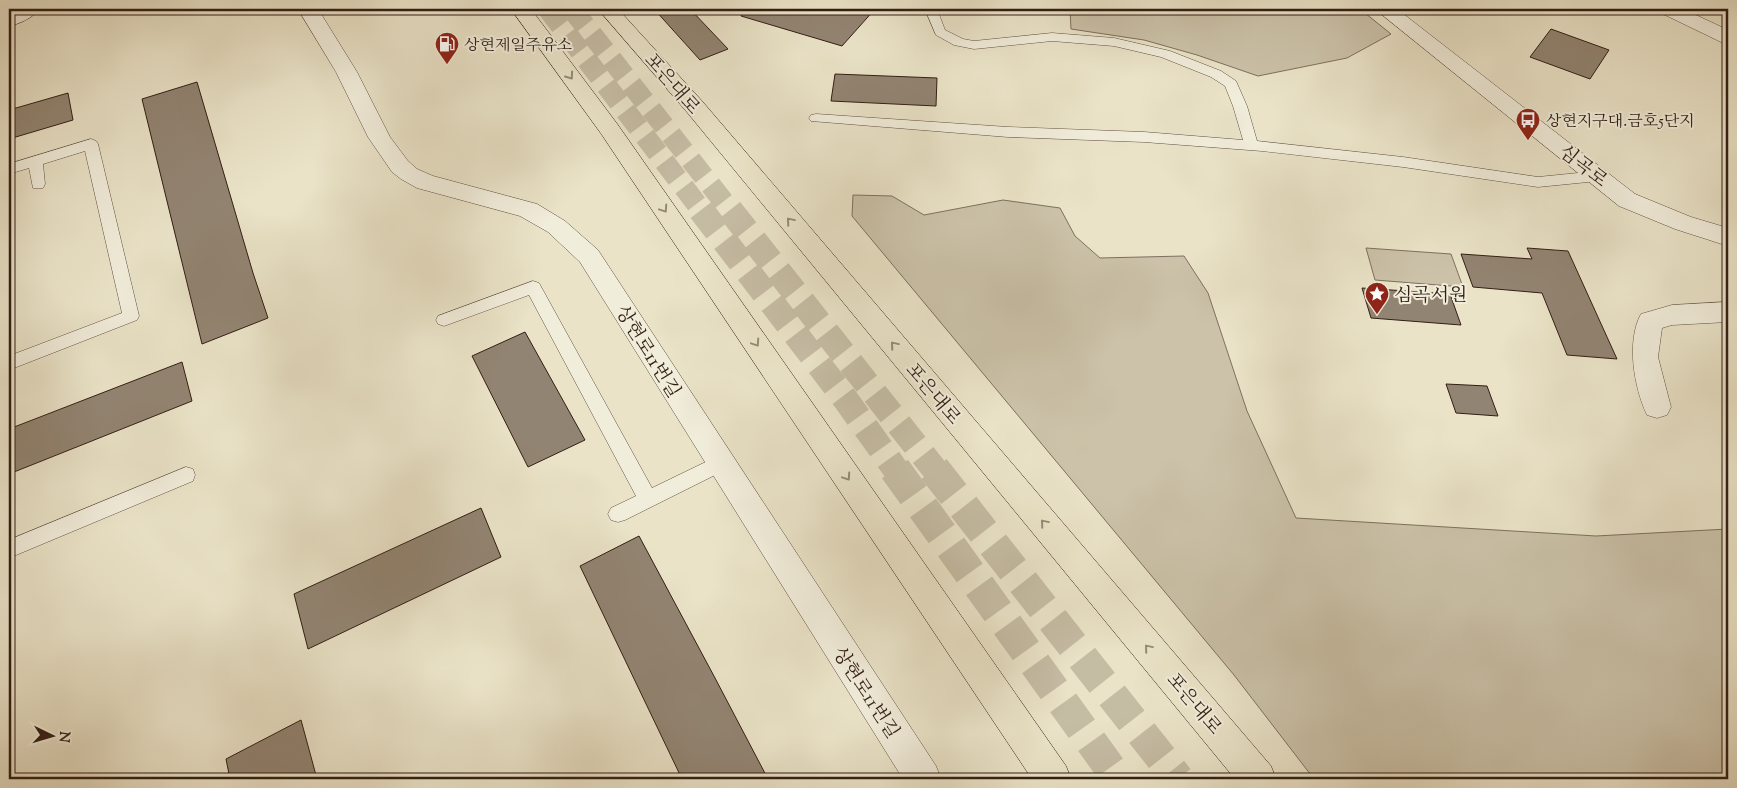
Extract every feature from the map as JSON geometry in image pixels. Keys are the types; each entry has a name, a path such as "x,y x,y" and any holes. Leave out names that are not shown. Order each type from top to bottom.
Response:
{"main road":[{"path":"521,9 610,130 1054,779"},
{"name":"포은대로","path":"608,9 701,114 1258,779"}],"street":[{"path":"9,20 29,9"},
{"name":"상현로11번길","path":"308,9 323,31 349,78 377,135 393,159 409,174 431,184 518,206 535,213 573,239 589,256 923,779"},
{"name":"심곡로","path":"1385,9 1627,200 1647,210 1728,237"},
{"path":"1668,9 1728,38"},
{"path":"1657,406 1645,357 1650,321 1672,315 1728,312"}],"lane":[{"path":"931,9 940,32 959,42 974,45 1052,37 1114,42 1165,54 1216,74 1230,84 1240,106 1251,145"},
{"path":"816,118 909,123 1008,132 1144,137 1251,145 1403,162 1538,182 1598,176"},
{"path":"9,169 91,144 131,316 9,363"},
{"path":"35,161 38,184"},
{"path":"444,320 533,287 648,499"},
{"path":"618,514 720,463"},
{"path":"9,549 186,475"}],"shaded area":[{"path":"1070,9 1360,9 1391,34 1347,58 1258,76 1197,55 1144,40 1071,29"},
{"path":"853,195 892,196 924,215 1003,200 1060,208 1075,236 1100,258 1184,256 1208,293 1247,411 1296,518 1596,536 1728,529 1728,779 1314,779 1234,675 852,216"},
{"path":"1366,248 1451,254 1463,287 1375,280"}],"building":[{"path":"654,9 690,9 728,49 700,60"},
{"path":"742,9 875,9 842,46 741,16"},
{"path":"1551,29 1609,50 1590,79 1530,57"},
{"path":"835,74 937,78 936,106 831,101"},
{"path":"197,82 268,318 202,344 142,99"},
{"path":"68,93 73,120 9,139 9,110"},
{"path":"1527,248 1568,251 1617,359 1567,355 1542,293 1473,287 1461,254 1532,259"},
{"path":"1362,288 1450,294 1461,325 1371,318"},
{"path":"525,332 585,440 528,467 472,356"},
{"path":"182,362 192,401 9,474 9,429"},
{"path":"1446,384 1487,386 1498,416 1456,413"},
{"path":"481,508 501,557 308,649 294,594"},
{"path":"639,536 768,779 682,779 580,566"},
{"path":"301,720 317,779 230,779 226,759"}],"tunnel":[{"path":"548,9 702,211"},
{"path":"572,9 731,211"},
{"path":"701,210 846,400 896,470"},
{"path":"730,210 935,470"},
{"path":"895,469 1118,779"},
{"path":"934,469 1178,779"}],"place":[{"name":"상현제일주유소","path":"447,65"},
{"name":"상현지구대.금호5단지","path":"1528,141"},
{"name":"심곡서원","path":"1377,315"}]}
